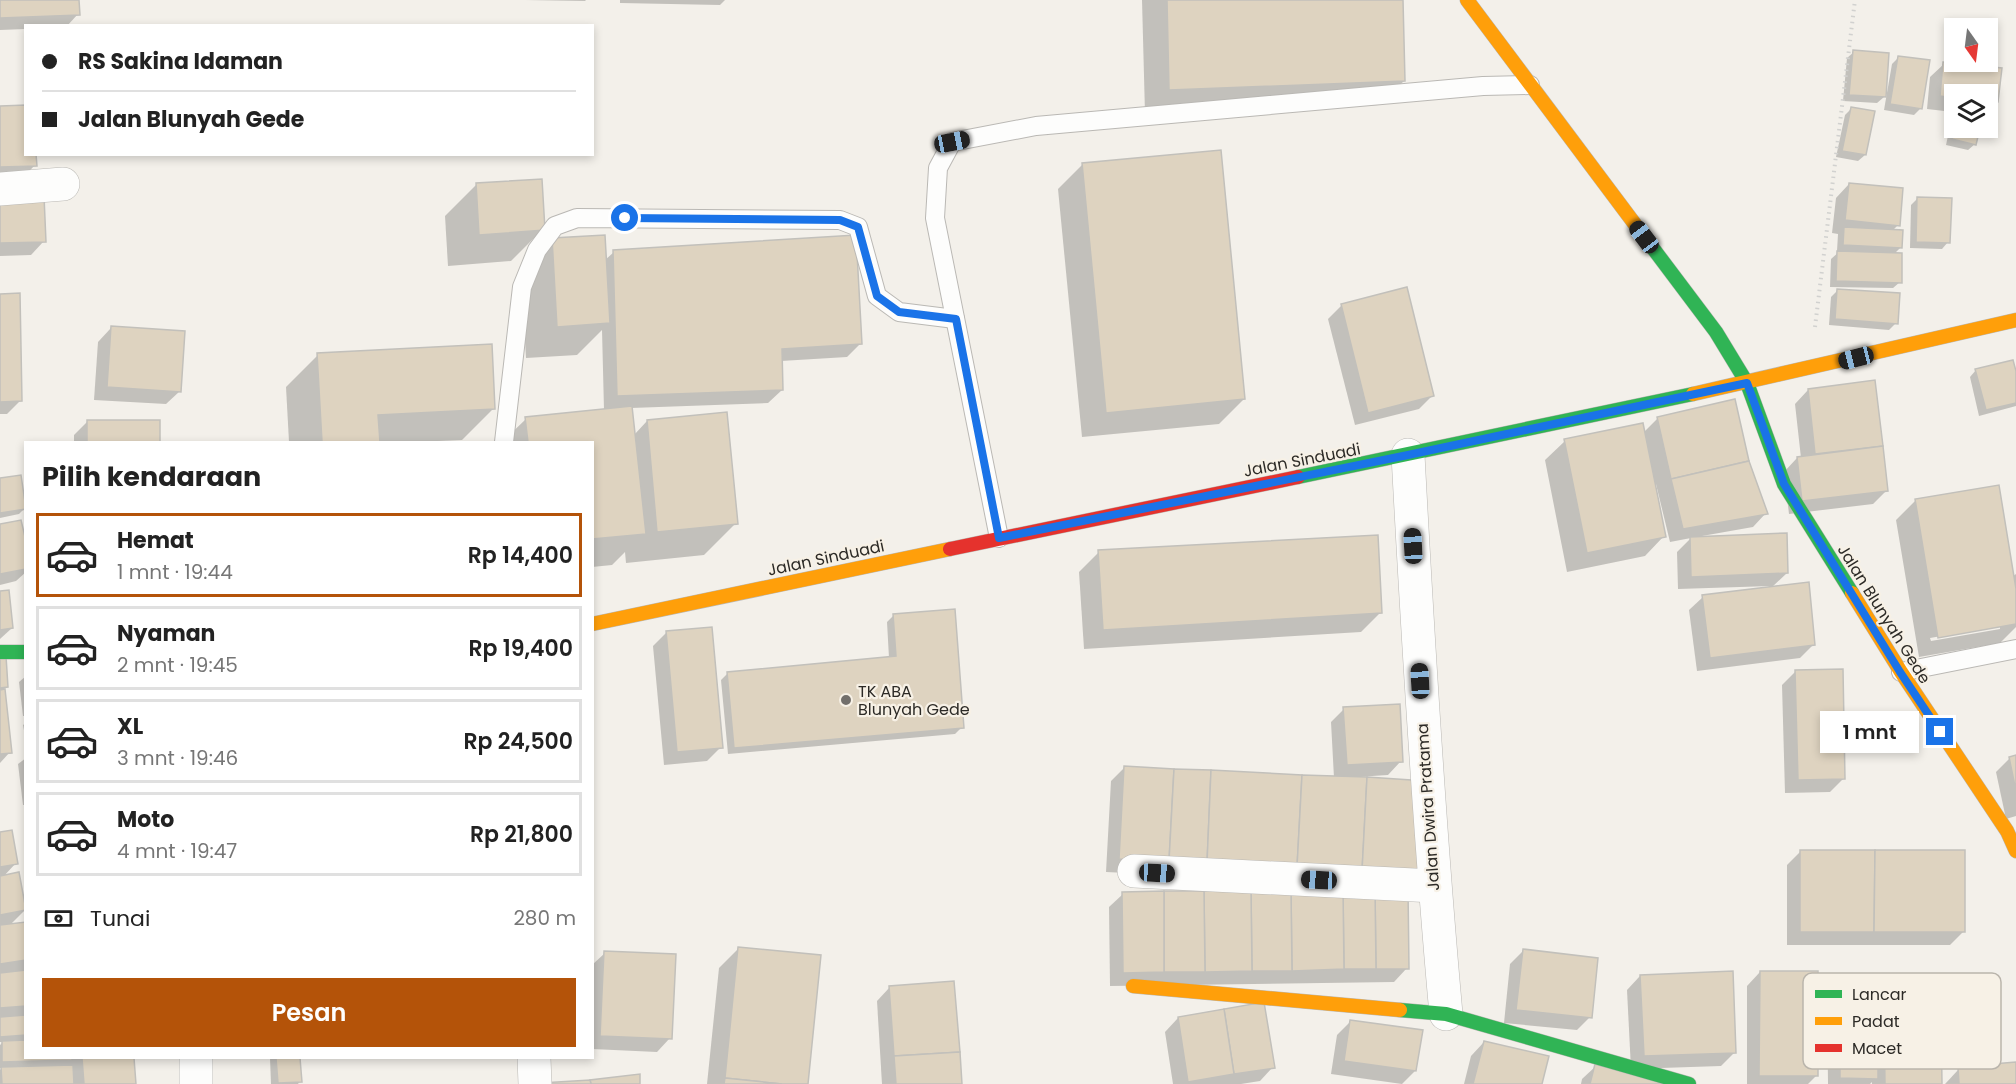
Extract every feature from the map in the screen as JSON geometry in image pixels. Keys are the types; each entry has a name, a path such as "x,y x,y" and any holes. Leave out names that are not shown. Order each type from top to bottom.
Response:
{"street":[{"name":"Jalan Blunyah Gede","path":"1467,0 1716,332 1747,383 1784,484 1900,672 2007,831 2016,851"},
{"path":"0,189 63,184"},
{"name":"Jalan Sinduadi","path":"594,624 1747,383 2016,320"},
{"name":"Jalan Dwira Pratama","path":"1408,455 1421,704 1446,1014"},
{"path":"0,652 24,652"},
{"path":"1134,871 1434,886"},
{"path":"1133,986 1446,1014 1689,1084"},
{"path":"196,1059 196,1084"},
{"path":"534,1059 534,1084"}],"lane":[{"path":"999,538 935,218 938,168 952,142 1036,126 1482,86 1530,85"},
{"path":"504,441 522,286 537,249 555,226 577,218 840,220 858,227 877,296 899,312 956,319"},
{"path":"1900,672 2016,649"}],"path":[{"path":"1810,369 1855,0"}],"building":[{"path":"0,0 79,0 80,15 0,18"},
{"path":"1167,0 1403,0 1405,81 1169,90"},
{"path":"1853,50 1889,53 1886,97 1849,95"},
{"path":"1898,56 1930,60 1922,109 1890,104"},
{"path":"1943,62 1944,72 1998,72 1998,68 2002,68 1998,102 1998,84 1944,84 1944,97 1940,96"},
{"path":"24,105 24,156 36,156 37,166 0,167 0,106"},
{"path":"1851,107 1875,111 1866,155 1842,151"},
{"path":"1952,138 1978,138 1976,145"},
{"path":"1221,150 1245,399 1106,413 1082,163"},
{"path":"542,179 545,230 479,235 476,183"},
{"path":"1849,183 1903,188 1900,226 1845,220"},
{"path":"44,196 46,242 0,243 0,198"},
{"path":"1917,197 1952,198 1950,243 1916,242"},
{"path":"1844,227 1903,230 1902,248 1843,245"},
{"path":"605,235 610,323 557,327 552,238"},
{"path":"856,235 862,344 782,349 783,390 617,396 613,250"},
{"path":"1837,251 1902,253 1902,283 1836,281"},
{"path":"1407,287 1434,396 1368,413 1341,304"},
{"path":"1837,289 1900,293 1898,324 1835,319"},
{"path":"20,293 22,401 0,402 0,294"},
{"path":"111,326 185,331 181,392 107,387"},
{"path":"492,344 495,409 378,415 380,441 322,441 317,353"},
{"path":"2013,360 2016,371 2016,403 1986,410 1975,369"},
{"path":"1875,380 1883,446 1815,454 1808,389"},
{"path":"1735,399 1749,461 1671,479 1657,417"},
{"path":"632,406 646,534 594,539 594,441 528,441 525,417"},
{"path":"727,412 738,524 657,532 647,420"},
{"path":"87,420 160,420 160,441 87,441"},
{"path":"1643,423 1666,537 1587,553 1564,439"},
{"path":"1883,446 1888,491 1802,501 1797,457"},
{"path":"1749,461 1768,514 1683,529 1671,479"},
{"path":"21,475 24,509 0,513 0,478"},
{"path":"1999,485 2016,589 2016,624 1938,638 1915,499"},
{"path":"21,520 24,533 24,569 0,574 0,524"},
{"path":"1787,533 1788,573 1691,577 1690,537"},
{"path":"1378,535 1382,613 1103,630 1098,550"},
{"path":"1809,582 1815,645 1710,658 1702,595"},
{"path":"9,590 13,628 0,630 0,591"},
{"name":"TK ABA Blunyah Gede","path":"955,609 964,728 734,748 727,672 896,656 893,614"},
{"path":"712,627 723,748 677,752 666,631"},
{"path":"0,656 6,656 8,687 0,688"},
{"path":"1843,669 1845,779 1798,780 1795,670"},
{"path":"5,689 12,753 0,754 0,690"},
{"path":"1400,704 1403,762 1347,765 1343,707"},
{"path":"2016,755 2016,791 2009,757"},
{"path":"1124,766 1174,769 1169,861 1119,859"},
{"path":"1174,769 1211,770 1207,863 1169,861"},
{"path":"1211,770 1302,775 1297,867 1207,863"},
{"path":"1302,775 1367,777 1362,871 1297,867"},
{"path":"1367,777 1426,781 1422,874 1362,871"},
{"path":"12,830 18,864 0,867 0,832"},
{"path":"1800,850 1875,850 1874,932 1800,932"},
{"path":"1875,850 1965,850 1965,932 1874,932"},
{"path":"19,872 24,910 0,915 0,876"},
{"path":"1375,888 1408,888 1409,969 1376,969"},
{"path":"1375,888 1376,969 1344,969 1343,889"},
{"path":"1343,889 1344,969 1292,971 1291,890"},
{"path":"1251,890 1291,890 1292,971 1252,971"},
{"path":"1251,890 1252,971 1205,972 1204,891"},
{"path":"1164,891 1204,891 1205,972 1164,972"},
{"path":"1164,891 1164,972 1123,973 1122,892"},
{"path":"24,922 24,960 0,964 0,925"},
{"path":"738,947 821,955 808,1084 782,1084 725,1078"},
{"path":"1523,949 1598,958 1592,1018 1516,1010"},
{"path":"604,951 676,954 672,1039 600,1036"},
{"path":"24,970 24,1006 0,1008 0,973"},
{"path":"1733,971 1736,1053 1644,1056 1640,975"},
{"path":"1760,971 1818,971 1818,973 1803,973 1803,1069 1818,1069 1818,1076 1759,1076"},
{"path":"954,981 960,1052 894,1056 889,986"},
{"path":"1264,1002 1275,1068 1234,1074 1224,1009"},
{"path":"1224,1009 1234,1074 1188,1082 1178,1017"},
{"path":"24,1015 24,1035 0,1037 0,1017"},
{"path":"1350,1020 1423,1030 1416,1071 1344,1061"},
{"path":"24,1040 24,1059 72,1060 2,1062 2,1041"},
{"path":"1484,1041 1549,1056 1542,1084 1473,1084"},
{"path":"960,1052 962,1084 896,1084 894,1056"},
{"path":"82,1059 134,1059 136,1084 84,1084"},
{"path":"276,1059 300,1059 302,1082 278,1083"},
{"path":"2016,1062 2016,1084 1959,1084 1958,1069 2001,1069 2001,1063"},
{"path":"1595,1064 1670,1084 1590,1084"},
{"path":"73,1065 74,1084 2,1084 1,1067"},
{"path":"1840,1069 1878,1069 1878,1079 1840,1078"},
{"path":"1885,1069 1942,1069 1942,1084 1885,1084"},
{"path":"640,1074 640,1084 591,1084 590,1080"},
{"path":"725,1078 782,1084 724,1084"},
{"path":"590,1080 591,1084 541,1084 541,1083"}],"traffic: fast":[{"path":"1640,231 1716,332 1747,383 1784,484 1852,593"},
{"path":"1298,477 1693,394"},
{"path":"0,652 24,652"},
{"path":"1400,1010 1446,1014 1689,1084"}],"traffic: slow":[{"path":"1467,0 1640,231"},
{"path":"1693,394 2016,320"},
{"path":"594,624 950,549"},
{"path":"1852,593 1901,672 2007,831 2016,851"},
{"path":"1133,986 1400,1010"}],"traffic: jam":[{"path":"950,549 1298,477"}],"place":[{"name":"TK ABA Blunyah Gede","path":"846,700"}],"route":[{"path":"625,218 840,220 858,227 877,296 899,312 956,319 999,538 1747,383 1784,484 1900,672 1940,732"}]}
